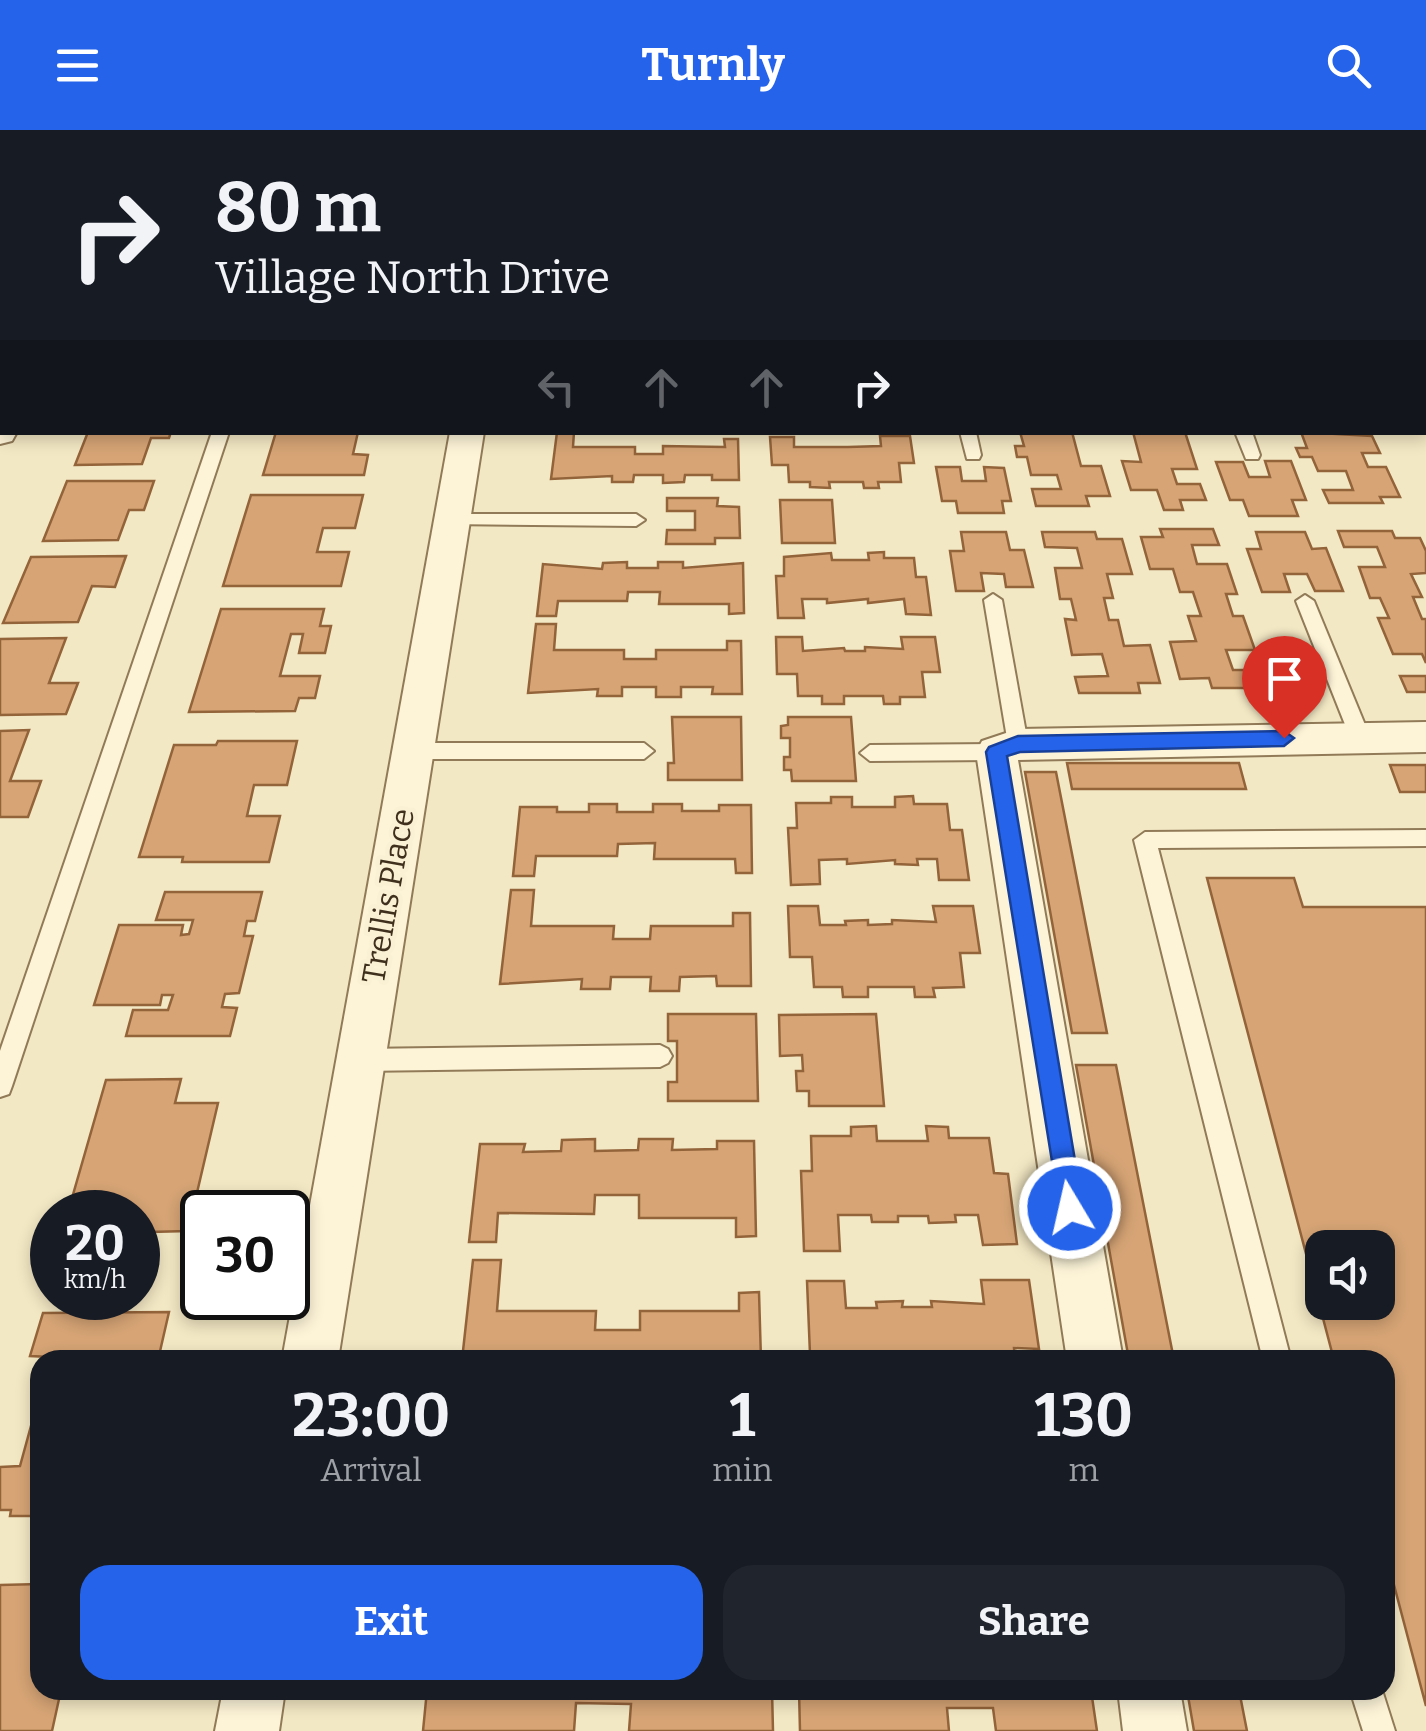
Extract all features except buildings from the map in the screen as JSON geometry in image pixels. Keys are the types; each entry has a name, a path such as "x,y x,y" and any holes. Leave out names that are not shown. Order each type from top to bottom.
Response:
{"street":[{"name":"Trellis Place","path":"312,1350 466,435"},
{"path":"1094,1350 1007,748 1426,737"},
{"path":"247,1731 252,1700"},
{"path":"1150,1700 1155,1731"}],"lane":[{"path":"0,1086 221,435"},
{"path":"969,435 973,455"},
{"path":"1244,435 1252,455"},
{"path":"452,520 636,520"},
{"path":"870,753 1007,748 993,600"},
{"path":"1305,601 1360,737"},
{"path":"413,751 644,751"},
{"path":"1274,1350 1145,840 1426,838"},
{"path":"360,1060 660,1056"},
{"path":"1369,1700 1379,1731"}],"route":[{"path":"1070,1208 996,752 1018,744 1284,738"}]}
